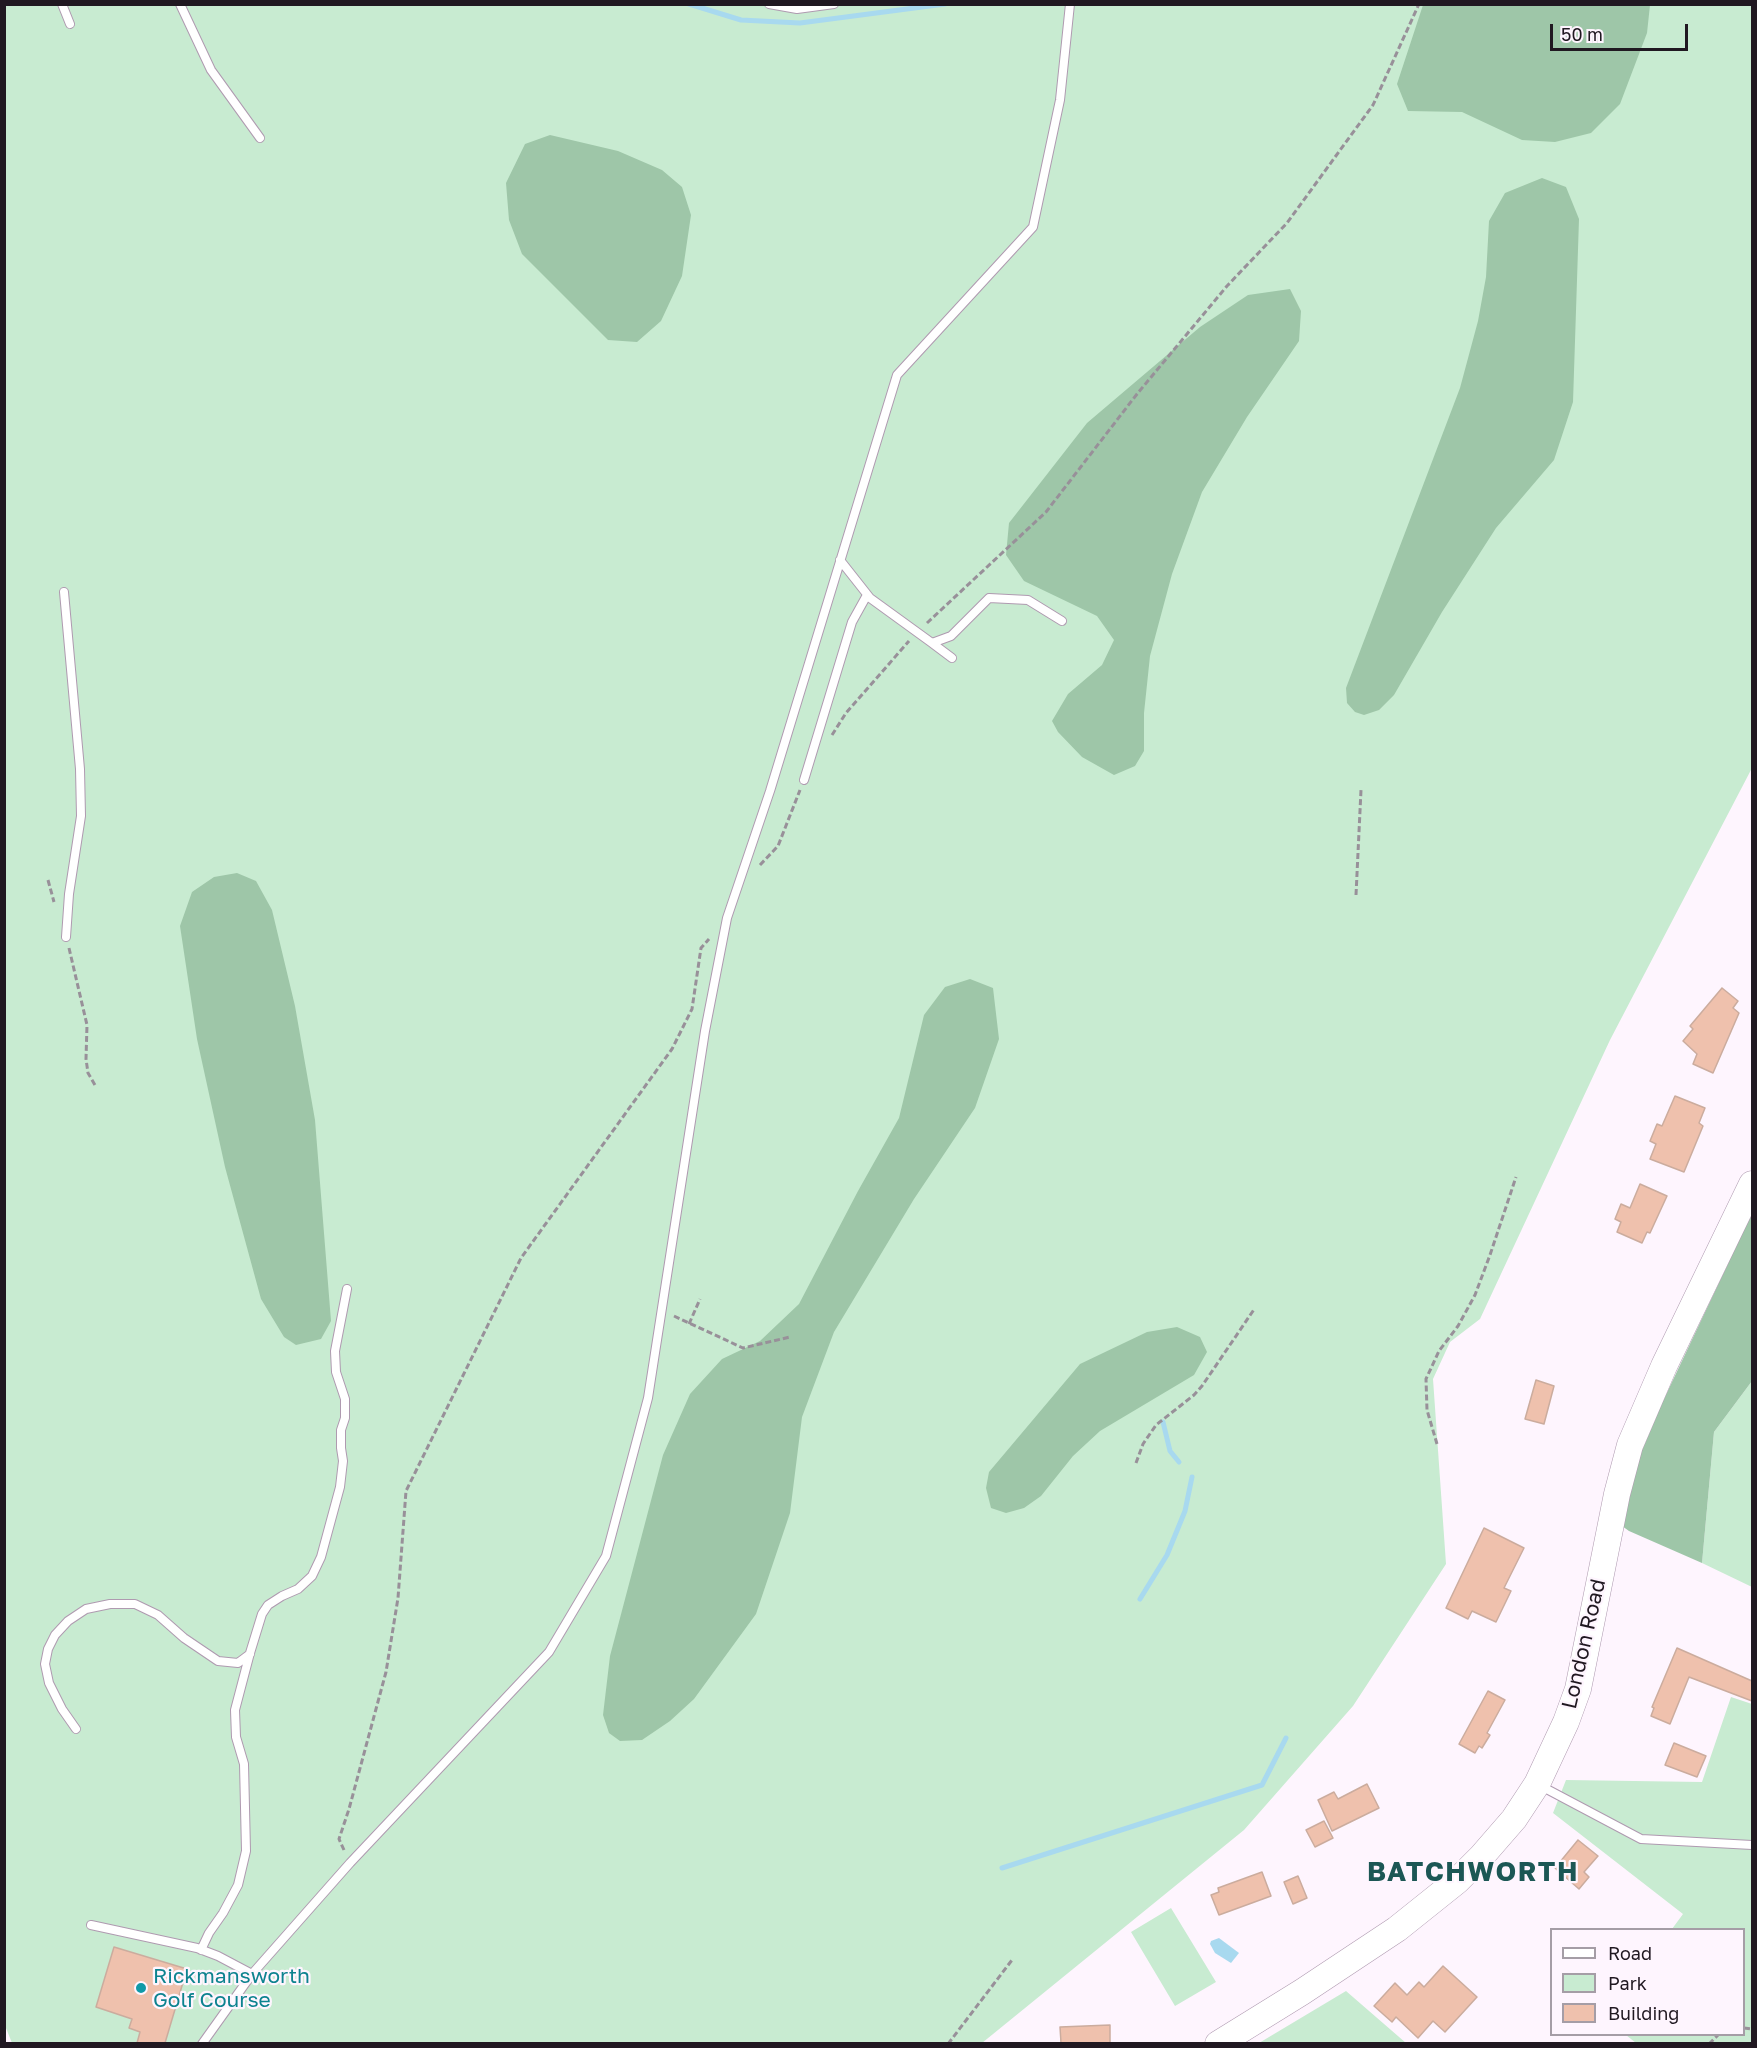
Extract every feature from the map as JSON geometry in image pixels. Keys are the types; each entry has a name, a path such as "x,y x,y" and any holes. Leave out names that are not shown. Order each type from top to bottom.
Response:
{"main road":[{"name":"London Road","path":"1218,2043 1302,1992 1397,1929 1456,1881 1481,1857 1514,1819 1537,1784 1566,1722 1578,1689 1615,1504 1630,1445 1664,1366 1752,1184"}],"lane":[{"path":"62,4 70,24"},
{"path":"180,4 211,70 260,138"},
{"path":"769,4 797,9 834,4"},
{"path":"202,2043 252,1974 350,1863 549,1652 606,1556 648,1398 705,1031 727,918 770,791 897,375 1033,227 1060,100 1070,4"},
{"path":"840,560 867,595 952,658"},
{"path":"64,592 80,769 81,816 70,885 66,937"},
{"path":"804,780 852,622 867,595"},
{"path":"932,643 951,636 988,598 1028,600 1062,621"},
{"path":"201,1950 238,1885 246,1851 244,1764 236,1737 235,1710 250,1653 262,1614 268,1605 298,1589 312,1576 321,1557 340,1487 343,1461 341,1430 345,1399 336,1372 335,1351 347,1289"},
{"path":"76,1729 62,1709 49,1683 45,1664 48,1649 55,1635 68,1621 86,1610 110,1604 135,1604 158,1615 184,1638 218,1661 238,1663 250,1653"},
{"path":"1537,1784 1641,1839 1752,1845"},
{"path":"91,1925 201,1950 252,1974"}],"path":[{"path":"828,742 846,713 917,632 1046,512 1137,393 1219,295 1287,223 1374,105 1419,4"},
{"path":"756,870 778,846 804,780"},
{"path":"1356,895 1361,790"},
{"path":"48,880 66,937 87,1025 87,1073 94,1085"},
{"path":"350,1863 339,1839 386,1672 398,1598 406,1491 521,1258 672,1049 692,1009 700,948 727,918"},
{"path":"1437,1444 1427,1410 1426,1379 1438,1351 1462,1320 1474,1295 1516,1177"},
{"path":"689,1324 700,1299"},
{"path":"1136,1463 1143,1444 1156,1425 1202,1386 1255,1308"},
{"path":"662,1311 743,1348 790,1337"},
{"path":"948,2043 1012,1960"}],"green space":[{"path":"1423,4 1650,5 1647,33 1620,104 1591,133 1555,142 1522,140 1462,112 1408,111 1397,84"},
{"path":"4,5 1752,5 1752,768 1610,1040 1480,1319 1450,1342 1433,1379 1446,1564 1353,1706 1244,1830 982,2043 12,2043 4,2023"},
{"path":"550,135 618,151 662,170 682,187 691,215 682,276 661,321 637,342 608,340 522,254 509,220 506,183 525,144"},
{"path":"1542,178 1566,187 1579,219 1573,402 1554,460 1496,528 1442,612 1394,695 1379,710 1364,715 1355,712 1347,703 1346,688 1460,388 1478,321 1486,277 1489,221 1505,193"},
{"path":"1290,289 1301,311 1299,341 1247,417 1202,492 1172,574 1150,656 1144,713 1144,751 1135,766 1114,775 1082,757 1058,732 1052,721 1068,694 1102,665 1114,640 1097,616 1024,581 1006,555 1009,523 1087,423 1200,327 1248,295"},
{"path":"237,873 256,881 272,910 295,1006 315,1120 331,1321 321,1339 296,1345 284,1337 261,1299 225,1167 197,1039 180,926 192,892 214,877"},
{"path":"970,979 993,988 999,1039 975,1108 914,1199 834,1332 802,1417 790,1513 756,1614 694,1699 670,1721 642,1740 620,1741 609,1733 603,1715 610,1656 663,1455 690,1394 722,1359 760,1341 799,1304 899,1118 924,1015 945,987"},
{"path":"1752,1213 1752,1381 1714,1432 1702,1563 1622,1526 1637,1462 1663,1401"},
{"path":"1177,1327 1200,1337 1207,1352 1194,1375 1100,1431 1073,1456 1041,1496 1024,1508 1006,1513 991,1508 986,1488 989,1472 1080,1364 1147,1332"},
{"path":"1752,1381 1752,1587 1702,1563 1714,1432"},
{"path":"1731,1697 1752,1704 1752,2043 1636,2043 1627,2036 1745,2036 1745,1928 1673,1928 1683,1914 1553,1813 1566,1780 1702,1782"},
{"path":"1171,1908 1216,1982 1175,2006 1131,1932"},
{"path":"1346,1991 1406,2043 1259,2043"}],"water":[{"path":"1219,1938 1239,1953 1231,1963 1215,1953 1210,1944 1211,1941"}],"building":[{"path":"1722,988 1738,1001 1733,1008 1739,1013 1713,1073 1693,1064 1697,1054 1683,1041 1693,1029 1690,1026"},
{"path":"1675,1096 1705,1108 1699,1123 1703,1126 1684,1172 1650,1159 1656,1144 1650,1141 1657,1124 1662,1126"},
{"path":"1640,1184 1667,1196 1650,1233 1647,1232 1642,1243 1617,1232 1621,1222 1615,1219 1621,1204 1630,1208"},
{"path":"1536,1380 1554,1386 1544,1424 1525,1419"},
{"path":"1484,1528 1524,1548 1504,1588 1511,1591 1496,1622 1472,1611 1468,1619 1446,1608"},
{"path":"1677,1648 1752,1681 1752,1701 1689,1677 1670,1724 1651,1716 1654,1708 1652,1707"},
{"path":"1488,1691 1505,1700 1487,1733 1490,1735 1482,1748 1479,1746 1475,1753 1459,1744"},
{"path":"1674,1743 1706,1756 1697,1777 1665,1765"},
{"path":"1367,1784 1379,1808 1332,1831 1318,1800 1334,1792 1338,1799"},
{"path":"1324,1821 1333,1838 1315,1847 1306,1830"},
{"path":"1578,1840 1598,1856 1584,1872 1589,1877 1579,1889 1555,1868"},
{"path":"1262,1872 1271,1896 1219,1915 1211,1895 1219,1892 1218,1888"},
{"path":"1298,1876 1307,1898 1293,1904 1284,1882"},
{"name":"Rickmansworth Golf Course","path":"114,1947 187,1969 165,2043 137,2043 140,2032 129,2028 132,2019 96,2007"},
{"path":"1443,1966 1477,1997 1445,2032 1433,2021 1418,2038 1396,2017 1392,2022 1374,2006 1395,1983 1407,1995 1419,1982 1424,1987"},
{"path":"1110,2025 1110,2043 1061,2043 1060,2027"}],"waterway":[{"path":"689,4 741,20 800,23 945,4"},
{"path":"1163,1422 1170,1451 1179,1462"},
{"path":"1140,1599 1167,1555 1185,1511 1192,1477"},
{"path":"1002,1868 1262,1785 1286,1738"}],"place":[{"name":"Rickmansworth Golf Course","path":"141,1988"}],"district":[{"name":"BATCHWORTH","path":"1473,1872"}]}
